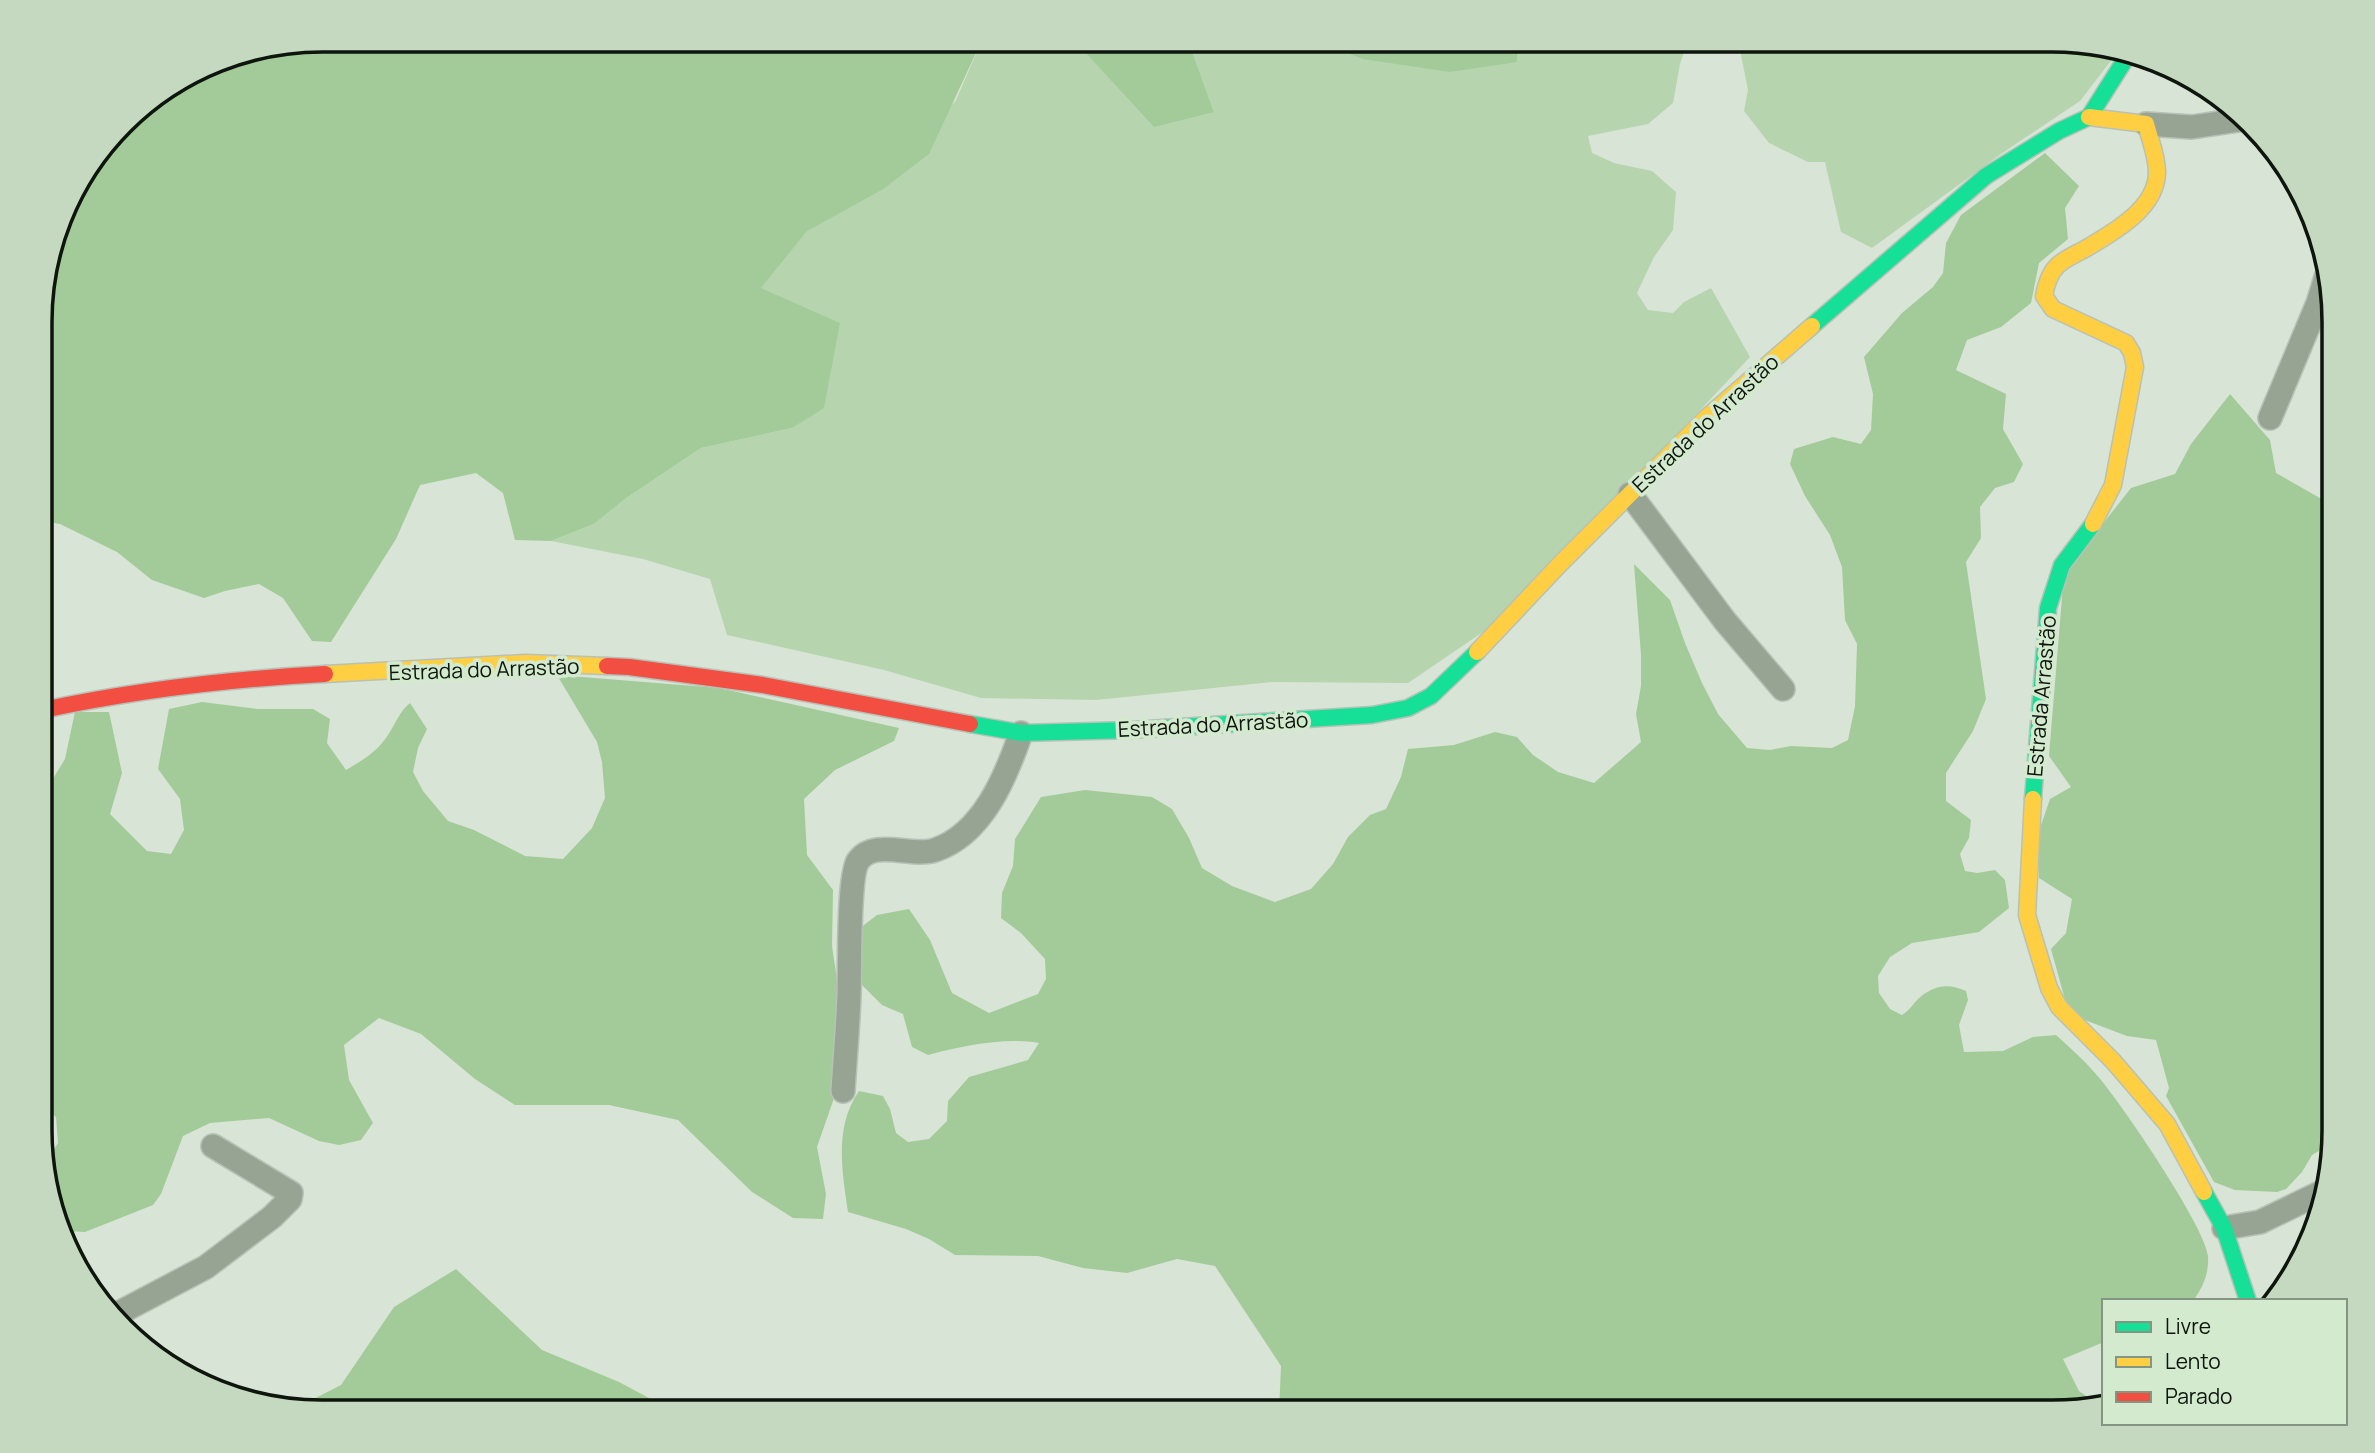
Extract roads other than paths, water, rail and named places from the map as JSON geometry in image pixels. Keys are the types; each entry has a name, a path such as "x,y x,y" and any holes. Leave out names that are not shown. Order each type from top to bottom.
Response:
{"street":[{"path":"2124,62 2089,117 2192,127 2233,121"},
{"name":"Estrada do Arrastão","path":"53,708 103,697 262,677 525,663 629,667 763,685 1021,733 1131,730 1372,715 1408,708 1431,696 1462,669 1706,418 1986,176 2059,131 2089,117"},
{"name":"Estrada Arrastão","path":"2146,124 2158,176 2149,200 2131,218 2058,265 2045,288 2044,296 2053,309 2126,343 2132,353 2135,367 2113,485 2096,521 2063,565 2048,608 2036,731 2027,915 2049,988 2059,1007 2113,1061 2168,1125 2224,1228 2247,1299"},
{"path":"2270,418 2321,294"},
{"path":"1630,494 1725,621 1783,689"},
{"path":"843,1091 852,882 857,862 876,850 934,851 961,835 982,813 1008,771 1021,733"},
{"path":"121,1312 206,1267 284,1208 290,1199 291,1193 213,1146"},
{"path":"2224,1228 2260,1222 2314,1195"}]}
